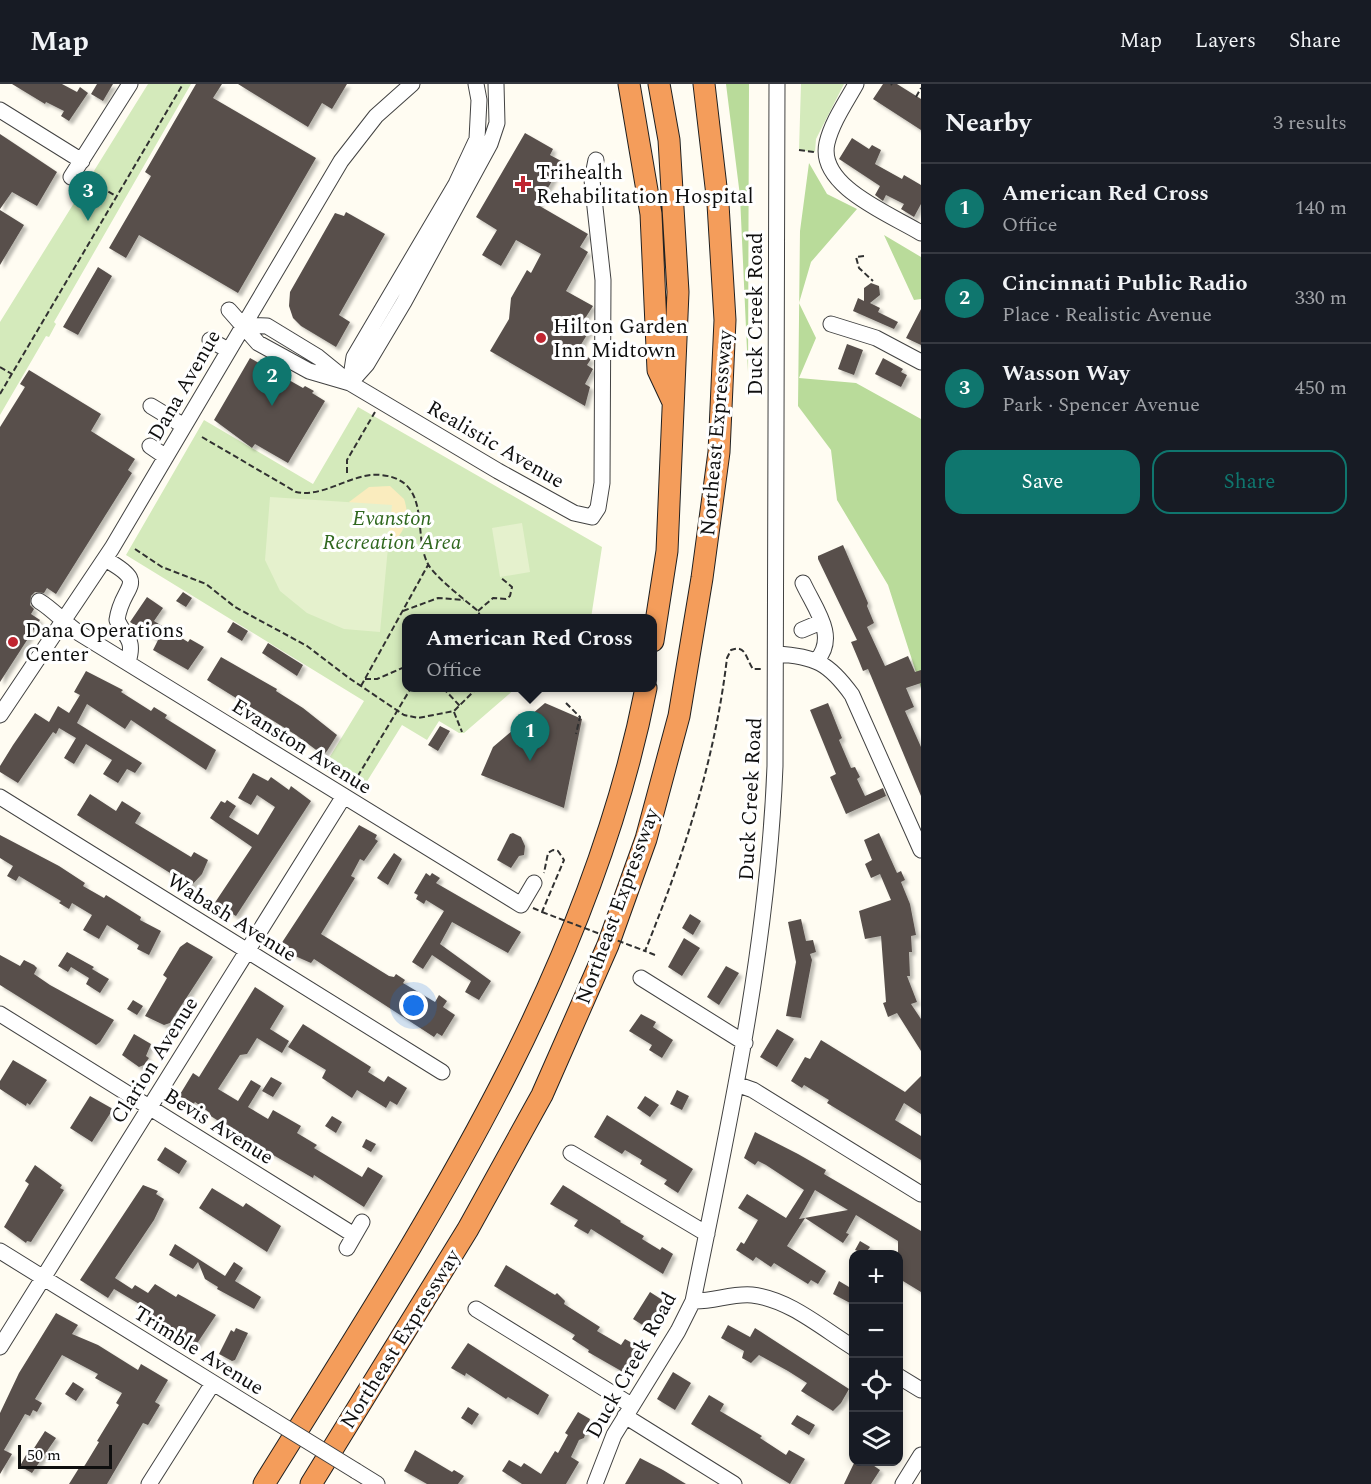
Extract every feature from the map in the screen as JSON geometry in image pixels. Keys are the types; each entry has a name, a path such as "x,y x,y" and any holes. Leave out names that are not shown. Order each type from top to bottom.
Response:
{"highway":[{"path":"629,84 651,214 658,370 674,405"},
{"name":"Northeast Expressway","path":"657,615 667,550 678,292 669,140 659,84"},
{"name":"Northeast Expressway","path":"311,1484 468,1229 542,1095 608,945 646,839 679,716 702,578 719,452 725,320 718,204 704,84"},
{"name":"Northeast Expressway","path":"264,1484 471,1146 524,1043 573,932 619,797 645,692"}],"street":[{"path":"0,110 76,170 130,84"},
{"name":"Dana Avenue","path":"0,715 105,559 341,161 376,116 411,84"},
{"path":"350,383 354,357 456,184 477,140 479,100 476,84"},
{"path":"350,383 367,364 404,302 490,144 497,123 496,84"},
{"name":"Duck Creek Road","path":"595,1484 605,1455 628,1410 678,1331 693,1301 756,977 769,867 775,766 777,84"},
{"path":"856,84 830,135 825,159 841,184 921,232"},
{"name":"Realistic Avenue","path":"243,325 267,326 318,357 350,383 498,471 584,517 592,517 598,508 602,483 603,280 592,180 596,160"},
{"path":"229,310 243,325"},
{"path":"831,324 876,338 921,362"},
{"path":"210,340 228,350"},
{"path":"151,406 184,426"},
{"path":"150,446 166,457"},
{"path":"105,559 124,570 130,577 131,586 118,609 117,620 132,648 128,662"},
{"path":"803,583 828,637 825,651 817,660"},
{"name":"Evanston Avenue","path":"39,601 51,609 62,621 345,797 527,906"},
{"path":"802,630 821,622"},
{"path":"776,654 803,655 817,660 843,682 852,695 921,850"},
{"name":"Wabash Avenue","path":"0,797 442,1072"},
{"name":"Clarion Avenue","path":"0,1347 345,797"},
{"path":"527,906 538,882"},
{"path":"641,978 745,1043"},
{"name":"Bevis Avenue","path":"0,1014 354,1235"},
{"path":"736,1084 753,1090 921,1194"},
{"path":"571,1154 707,1234"},
{"name":"Trimble Avenue","path":"0,1251 376,1484"},
{"path":"693,1301 711,1302 730,1296 751,1295 769,1299 786,1306 849,1345"},
{"path":"476,1309 734,1484"},
{"path":"903,1379 921,1390"},
{"path":"149,1484 213,1383"},
{"path":"903,1484 921,1455"}],"path":[{"path":"0,394 183,84"},
{"path":"916,97 921,87"},
{"path":"799,150 815,152"},
{"path":"76,170 116,196"},
{"path":"864,256 856,257 859,268 873,281"},
{"path":"0,367 12,374"},
{"path":"347,473 347,460 381,401"},
{"path":"201,437 296,492 310,493 365,477 381,475 397,479 410,490 417,502 422,546 428,565 478,612 493,598 506,599 510,596 512,587 500,577"},
{"path":"135,549 162,567 207,584 235,608 307,646 396,712 418,718 454,711 473,692"},
{"path":"361,687 428,565"},
{"path":"403,610 438,598 465,600"},
{"path":"645,951 696,813 715,733 727,658 731,650 740,649 744,651 753,669 763,669"},
{"path":"365,679 377,679 402,668"},
{"path":"345,797 408,692"},
{"path":"448,692 460,706"},
{"path":"566,703 580,717 576,734"},
{"path":"454,711 462,732"},
{"path":"538,882 548,853 553,850 558,851 564,860 542,912"},
{"path":"527,906 655,955"}],"green space":[{"path":"148,84 191,84 54,322 56,324 49,337 46,336 0,415 0,322"},
{"path":"726,84 749,84 748,372 740,196"},
{"path":"801,84 844,84 816,139 815,152 799,150"},
{"path":"809,163 827,194 857,209 811,262 799,302 800,231"},
{"path":"884,235 921,257 921,299 914,300"},
{"path":"799,303 816,338 799,378 856,383 921,419 921,688 888,585 837,500 831,450 798,406"},
{"name":"Evanston Recreation Area","path":"358,407 602,547 592,614 402,614 402,692 511,692 464,733 459,733 439,721 427,740 402,725 361,791 323,768 364,701 126,555 204,420 313,484"},
{"path":"270,497 392,505 380,632 344,629 307,613 280,591 265,560"},
{"path":"522,523 530,572 500,577 492,528"}],"sand":[{"path":"390,486 404,499 407,513 405,526 388,547 349,502 369,487"}],"building":[{"path":"12,84 62,84 77,92 80,87 88,93 69,121 61,116 64,111 46,102 45,104"},
{"path":"97,84 113,84 103,101 91,94"},
{"path":"196,84 222,84 213,98 316,158 238,293 139,235 126,258 109,248 151,176 145,172"},
{"path":"238,84 347,84 332,109 322,103 308,127"},
{"path":"883,84 897,84 921,99 921,130 873,99"},
{"path":"525,133 553,149 550,155 563,162 538,205 588,234 580,247 588,252 566,291 593,306 584,320 593,325 577,351 591,359 587,365 593,369 585,384 590,387 585,406 490,351 509,319 511,298 527,270 531,273 541,254 516,240 501,266 482,255 497,230 476,217"},
{"path":"0,134 57,172 37,206 12,192 0,209"},
{"path":"852,138 869,149 872,145 881,150 875,164 902,179 904,175 921,185 921,204 914,217 901,209 904,204 886,195 883,201 875,195 880,186 839,159"},
{"path":"0,210 24,225 0,265"},
{"path":"346,212 385,234 339,315 350,322 336,347 301,326 293,318 289,306 290,292 335,213 344,216"},
{"path":"98,267 112,276 78,335 63,327"},
{"path":"871,283 879,286 880,295 870,303 880,308 878,312 898,322 894,329 853,311 858,298 864,301 864,288"},
{"path":"921,309 921,345 906,338"},
{"path":"847,344 863,350 854,375 838,369"},
{"path":"250,358 303,388 305,386 314,391 312,393 325,401 288,463 255,444 252,448 214,420"},
{"path":"883,358 903,369 901,372 907,375 901,387 875,374"},
{"path":"29,370 101,414 91,431 135,459 128,470 132,473 56,594 47,588 44,593 35,592 31,596 30,605 34,609 31,614 40,620 0,682 0,427 25,387 20,384"},
{"path":"843,545 868,603 867,606 874,623 867,627 885,666 908,656 915,672 921,670 921,683 906,688 914,707 905,711 921,747 921,796 868,669 863,671 851,642 857,640 818,559 818,556"},
{"path":"183,592 192,598 186,607 176,601"},
{"path":"147,597 163,608 154,621 188,642 190,639 204,647 188,670 153,650 158,640 130,622"},
{"path":"233,622 248,631 242,641 227,632"},
{"path":"268,643 303,665 297,676 262,653"},
{"path":"221,657 277,689 276,691 303,708 337,735 327,751 323,755 296,735 207,680"},
{"path":"86,671 123,690 121,692 151,711 154,707 167,715 165,718 216,750 206,770 131,720 125,729 87,704 77,723 142,763 135,773 127,769 118,783 103,774 112,760 86,744 74,764 64,758 76,738 59,728 56,734 53,732 18,783 0,772 0,766 35,713 49,722 58,706 69,713 80,695 74,692"},
{"path":"545,703 582,719 564,808 481,775 493,747"},
{"path":"828,703 842,738 839,740 851,768 855,767 860,777 857,779 865,796 883,788 886,796 846,814 830,777 836,774 810,710"},
{"path":"440,726 450,731 438,751 428,745"},
{"path":"253,773 268,781 271,777 289,790 291,786 311,801 236,916 214,904 252,847 210,818 221,801 225,803 227,800 236,806 229,817 258,835 275,807 257,795 251,805 238,798"},
{"path":"90,794 116,811 122,801 141,813 135,823 191,857 194,852 208,860 202,874 191,886 77,815"},
{"path":"359,825 377,835 375,839 378,841 364,861 360,859 351,876 355,878 321,934 389,976 394,977 396,974 405,980 403,983 435,1002 439,995 447,1001 443,1007 455,1015 442,1036 437,1033 434,1037 314,959 311,963 295,956 281,944"},
{"path":"879,833 897,873 901,871 905,880 901,882 910,904 916,935 911,936 910,976 907,976 917,1002 911,1004 921,1019 921,1051 897,1013 888,1017 883,1003 886,1002 881,936 865,939 859,911 891,900 880,874 871,878 865,864 872,860 864,840"},
{"path":"510,834 521,837 525,846 524,855 519,856 511,868 497,860"},
{"path":"0,835 59,866 85,883 83,886 104,898 106,895 141,917 140,920 161,931 149,955 137,949 139,945 107,925 99,939 83,930 92,915 72,903 69,909 59,903 61,901 19,876 16,881 7,876 13,866 0,858"},
{"path":"394,853 402,859 388,885 377,878"},
{"path":"426,873 430,876 432,873 440,878 436,883 521,932 508,953 452,922 440,944 491,981 479,1000 465,992 471,981 432,955 423,969 412,962 444,911 426,900 424,904 416,899 418,895 414,893"},
{"path":"690,914 701,921 693,935 682,928"},
{"path":"801,919 806,941 813,940 816,952 810,954 812,960 801,1018 786,1016 796,962 788,922"},
{"path":"684,938 700,948 682,976 668,967"},
{"path":"187,942 213,957 170,1023 164,1025 145,1016 167,978 163,975 180,947"},
{"path":"67,952 94,967 92,969 109,979 100,993 86,984 89,978 71,967 68,972 58,966"},
{"path":"0,955 20,966 24,960 34,965 37,968 34,974 50,985 114,1020 100,1042 96,1045 0,985"},
{"path":"726,966 739,973 719,1005 707,997"},
{"path":"255,987 284,1006 270,1029 289,1041 282,1053 257,1038 247,1054 240,1055 218,1089 238,1101 251,1080 261,1086 248,1107 268,1119 273,1110 301,1126 297,1133 317,1145 314,1148 362,1177 368,1167 383,1176 364,1207 314,1175 313,1178 268,1152 209,1115 210,1113 195,1102 193,1105 179,1096 193,1073 199,1077"},
{"path":"133,1000 143,1006 137,1015 127,1009"},
{"path":"641,1014 656,1022 653,1027 673,1040 662,1058 649,1050 652,1045 629,1031"},
{"path":"303,1024 371,1067 368,1072 384,1082 388,1076 407,1088 397,1105 390,1101 386,1108 357,1090 352,1098 322,1078 326,1070 288,1047"},
{"path":"777,1029 794,1039 777,1067 760,1057"},
{"path":"134,1034 151,1044 146,1056 149,1058 144,1065 139,1067 122,1055"},
{"path":"821,1040 905,1092 921,1076 921,1114 904,1103 895,1120 921,1136 921,1160 827,1103 829,1100 804,1085 802,1088 791,1081 805,1057 810,1059"},
{"path":"13,1060 47,1080 30,1105 27,1103 26,1106 0,1089 0,1081"},
{"path":"271,1077 282,1083 273,1097 262,1091"},
{"path":"677,1090 689,1096 682,1110 670,1104"},
{"path":"90,1096 113,1109 92,1142 70,1128"},
{"path":"645,1096 659,1105 650,1117 637,1108"},
{"path":"607,1115 693,1169 678,1193 664,1184 667,1180 640,1164 642,1160 625,1150 622,1154 594,1137"},
{"path":"332,1116 342,1122 336,1133 325,1126"},
{"path":"755,1132 826,1170 824,1174 921,1231 921,1292 903,1281 903,1250 898,1250 898,1241 856,1215 843,1243 805,1218 787,1246 826,1271 818,1284 811,1280 808,1284 774,1263 771,1267 756,1257 753,1261 736,1250 741,1242 744,1244 758,1220 738,1208 747,1194 786,1218 804,1190 766,1165 758,1161 755,1165 744,1158","holes":["815,1190 848,1210 799,1219"]},
{"path":"366,1139 376,1144 371,1152 362,1147"},
{"path":"165,1147 187,1161 179,1174 157,1160"},
{"path":"35,1165 62,1185 60,1188 64,1190 31,1242 26,1243 4,1227 29,1184 25,1181"},
{"path":"143,1185 158,1191 156,1194 164,1199 154,1220 115,1278 132,1289 135,1285 148,1293 155,1284 176,1297 178,1294 216,1315 196,1345 140,1310 141,1305 114,1289 108,1298 80,1280"},
{"path":"563,1185 644,1236 642,1239 660,1250 662,1247 673,1254 663,1274 591,1229 588,1234 574,1226 578,1220 550,1204"},
{"path":"212,1188 243,1207 246,1203 281,1226 267,1252 199,1208"},
{"path":"860,1241 870,1247 868,1250 855,1250"},
{"path":"175,1244 225,1276 234,1262 243,1268 235,1281 261,1297 254,1309 217,1289 218,1287 205,1279 198,1262 193,1269 169,1255"},
{"path":"506,1265 555,1295 557,1293 565,1301 564,1304 600,1327 597,1331 621,1345 625,1339 639,1347 626,1369 623,1372 588,1352 589,1350 572,1339 575,1335 494,1286"},
{"path":"839,1281 849,1287 849,1302 833,1294"},
{"path":"650,1292 667,1303 652,1331 633,1319"},
{"path":"56,1313 78,1325 72,1334 98,1345 138,1370 141,1364 168,1380 155,1402 160,1405 148,1425 143,1423 107,1484 69,1484 79,1468 82,1469 85,1465 99,1442 97,1441 119,1405 116,1403 122,1393 95,1378 98,1374 62,1355 35,1399 42,1403 37,1412 33,1410 30,1416 25,1414 4,1450 12,1454 0,1474 0,1413 19,1373"},
{"path":"728,1325 750,1337 755,1328 849,1389 833,1411 801,1391 807,1383 759,1355 751,1363 742,1358 744,1351 721,1338"},
{"path":"236,1328 248,1333 235,1360 232,1361 219,1354 231,1330 234,1332"},
{"path":"468,1343 549,1395 538,1415 508,1397 506,1399 466,1373 465,1376 451,1368"},
{"path":"673,1372 691,1383 675,1410 657,1399"},
{"path":"73,1382 84,1389 76,1401 65,1394"},
{"path":"709,1395 724,1404 720,1411 762,1436 760,1438 786,1455 789,1450 805,1459 790,1484 691,1424"},
{"path":"468,1407 479,1414 472,1425 461,1418"},
{"path":"578,1412 590,1419 584,1438 579,1440 571,1457 579,1462 566,1484 522,1484 502,1471 509,1460 521,1467 524,1463 541,1474 555,1451 558,1453 568,1435 565,1433"},
{"path":"797,1415 815,1425 809,1435 791,1424"},
{"path":"45,1431 56,1438 32,1473 20,1466"},
{"path":"415,1450 452,1472 454,1470 464,1476 458,1484 427,1484 404,1471"},
{"path":"640,1458 663,1470 686,1484 625,1484"},
{"path":"853,1466 874,1466 880,1470 871,1484 844,1484"}],"place":[{"name":"Trihealth Rehabilitation Hospital","path":"523,184"},
{"name":"Wasson Way","path":"88,221"},
{"name":"Hilton Garden Inn Midtown","path":"541,338"},
{"name":"Cincinnati Public Radio","path":"272,406"},
{"name":"Dana Operations Center","path":"13,642"},
{"name":"American Red Cross","path":"530,761"}]}
